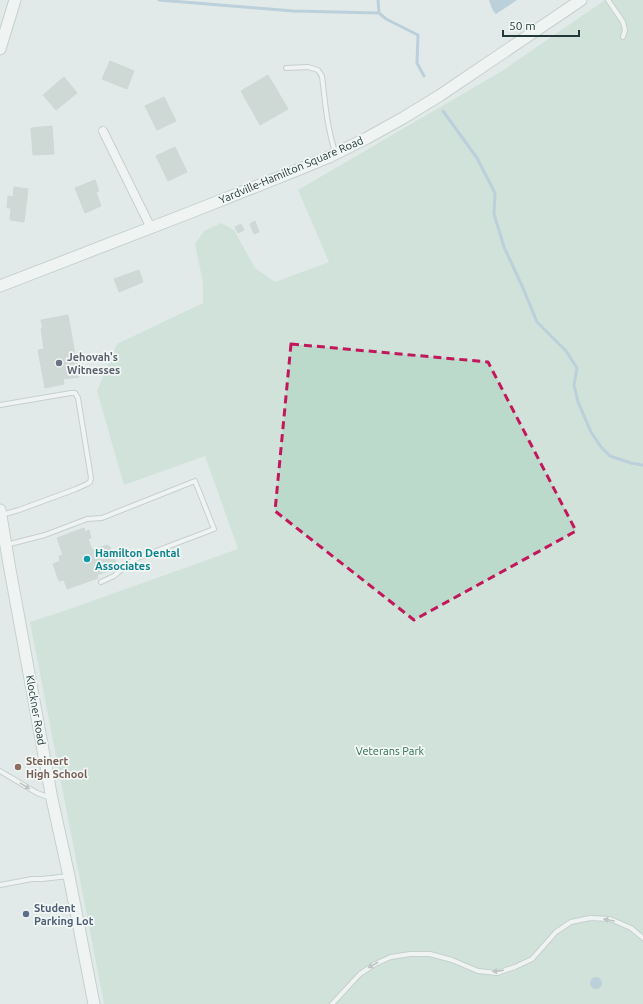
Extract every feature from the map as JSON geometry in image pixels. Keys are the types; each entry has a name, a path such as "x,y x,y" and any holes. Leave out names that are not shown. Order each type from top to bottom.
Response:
{"street":[{"path":"0,49 15,0"},
{"name":"Yardville-Hamilton Square Road","path":"0,286 151,228 335,154 397,122 434,100 581,0"},
{"path":"103,131 151,228"},
{"name":"Klockner Road","path":"1,512 52,799 94,1004"}],"lane":[{"path":"608,0 623,22 625,30 623,37"},
{"path":"286,68 308,67 318,70 322,76 327,120 335,154"},
{"path":"0,405 75,393 78,398 91,478 90,482 76,489 19,510 1,512"},
{"path":"6,546 45,535 87,519 102,518 195,481 214,529 135,559 114,576 101,582"},
{"path":"0,771 37,793 52,799"},
{"path":"0,885 32,879 69,876"},
{"path":"332,1004 360,974 375,964 391,957 410,954 430,954 452,960 478,971 497,973 516,967 532,959 556,932 571,922 590,918 610,919 631,928 643,938"}],"highlighted area":[{"path":"291,344 488,362 576,531 414,620 275,511"}],"green space":[{"name":"Veterans Park","path":"605,0 643,0 643,1004 104,1004 30,622 238,549 205,456 124,485 97,391 117,344 203,303 203,283 195,244 204,231 221,223 234,230 255,268 275,282 329,262 298,190 502,71"}],"water":[{"path":"489,0 517,0 496,14"},
{"path":"594,977 598,977 602,983 598,989 594,989 590,985 590,981"}],"building":[{"path":"110,61 134,71 127,89 102,79"},
{"path":"268,75 288,109 260,125 241,91"},
{"path":"64,77 77,93 56,110 43,95"},
{"path":"164,97 176,121 157,130 145,106"},
{"path":"52,126 54,154 33,155 31,128"},
{"path":"175,147 187,172 168,181 156,156"},
{"path":"95,180 99,191 96,192 101,206 85,213 75,188"},
{"path":"14,187 28,189 24,222 10,220 11,208 7,208 8,196 13,197"},
{"path":"255,221 259,232 254,234 250,224"},
{"path":"241,224 244,230 238,233 235,227"},
{"path":"139,270 143,282 119,292 114,279"},
{"name":"Jehovah's Witnesses","path":"68,315 79,377 63,379 64,384 45,388 38,350 44,349 41,320"},
{"name":"Hamilton Dental Associates","path":"84,528 85,532 89,530 91,538 88,539 92,550 107,545 110,547 117,565 116,568 97,575 98,578 67,589 64,580 59,581 53,564 60,561 59,556 63,555 57,538"}],"waterway":[{"path":"159,0 293,11 379,13"},
{"path":"378,0 379,13 386,19 418,35 417,63 424,76"},
{"path":"443,111 477,158 495,193 494,214 504,247 537,322 566,351 577,368 574,385 578,402 591,432 601,447 610,456 631,463 643,465"}],"place":[{"name":"Jehovah's Witnesses","path":"59,363"},
{"name":"Hamilton Dental Associates","path":"87,559"},
{"name":"Steinert High School","path":"18,767"},
{"name":"Student Parking Lot","path":"26,914"}]}
